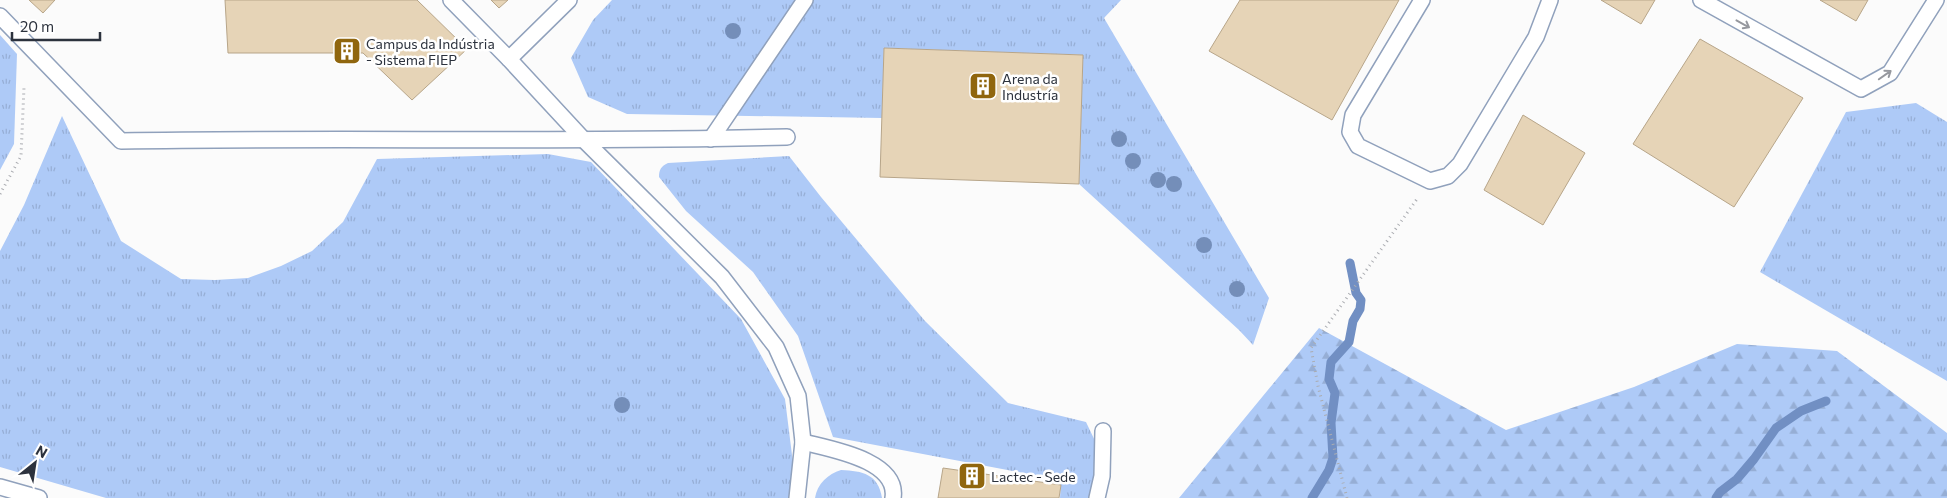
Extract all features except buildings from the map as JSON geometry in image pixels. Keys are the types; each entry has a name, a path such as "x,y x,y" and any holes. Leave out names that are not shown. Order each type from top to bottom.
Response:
{"lane":[{"path":"451,0 584,140 722,277 776,347 798,396 803,442 797,498"},
{"path":"509,59 568,0"},
{"path":"711,139 805,0"},
{"path":"1422,0 1353,115 1350,132 1358,146 1430,181 1448,176 1460,164 1536,37 1550,0"},
{"path":"1701,0 1861,89 1890,72 1936,0"},
{"path":"0,16 121,141 342,139 584,140 787,137"},
{"path":"1097,498 1102,476 1103,431"},
{"path":"803,442 834,450 875,465 887,474 894,491 893,498"},
{"path":"0,487 39,498"}],"path":[{"path":"0,194 20,156 24,87"},
{"path":"1347,498 1318,386 1311,348 1430,181"}],"green space":[{"path":"612,0 1121,0 1104,18 1269,298 1253,345 1239,330 1079,184 1083,55 884,48 882,118 627,114 588,97 571,58 593,20"},
{"path":"0,35 17,54 14,144 0,170"},
{"path":"1916,103 1947,122 1947,381 1760,272 1846,112"},
{"path":"62,116 121,241 181,279 215,280 248,278 281,266 312,251 343,222 377,159 548,154 591,162 741,319 785,399 794,471 789,498 106,498 0,467 0,251 24,205"},
{"path":"789,156 925,321 1008,403 1086,422 1096,443 1092,498 1060,498 1061,480 833,437 798,336 753,272 686,211 659,177 661,168 668,163"},
{"path":"1319,328 1506,430 1634,387 1737,344 1837,351 1947,433 1947,498 1179,498"},
{"path":"841,470 856,471 868,475 877,484 882,498 815,498 818,488 824,480"}],"waterway":[{"path":"1312,498 1329,470 1333,458 1331,423 1335,393 1329,379 1331,362 1349,342 1353,321 1360,309 1361,300 1356,293 1350,263"},
{"path":"1716,498 1720,492 1737,479 1776,428 1801,411 1826,401"}],"place":[{"name":"Campus da Indústria - Sistema FIEP","path":"347,51"},
{"name":"Arena da Industría","path":"983,86"},
{"name":"Lactec - Sede","path":"972,476"}]}
